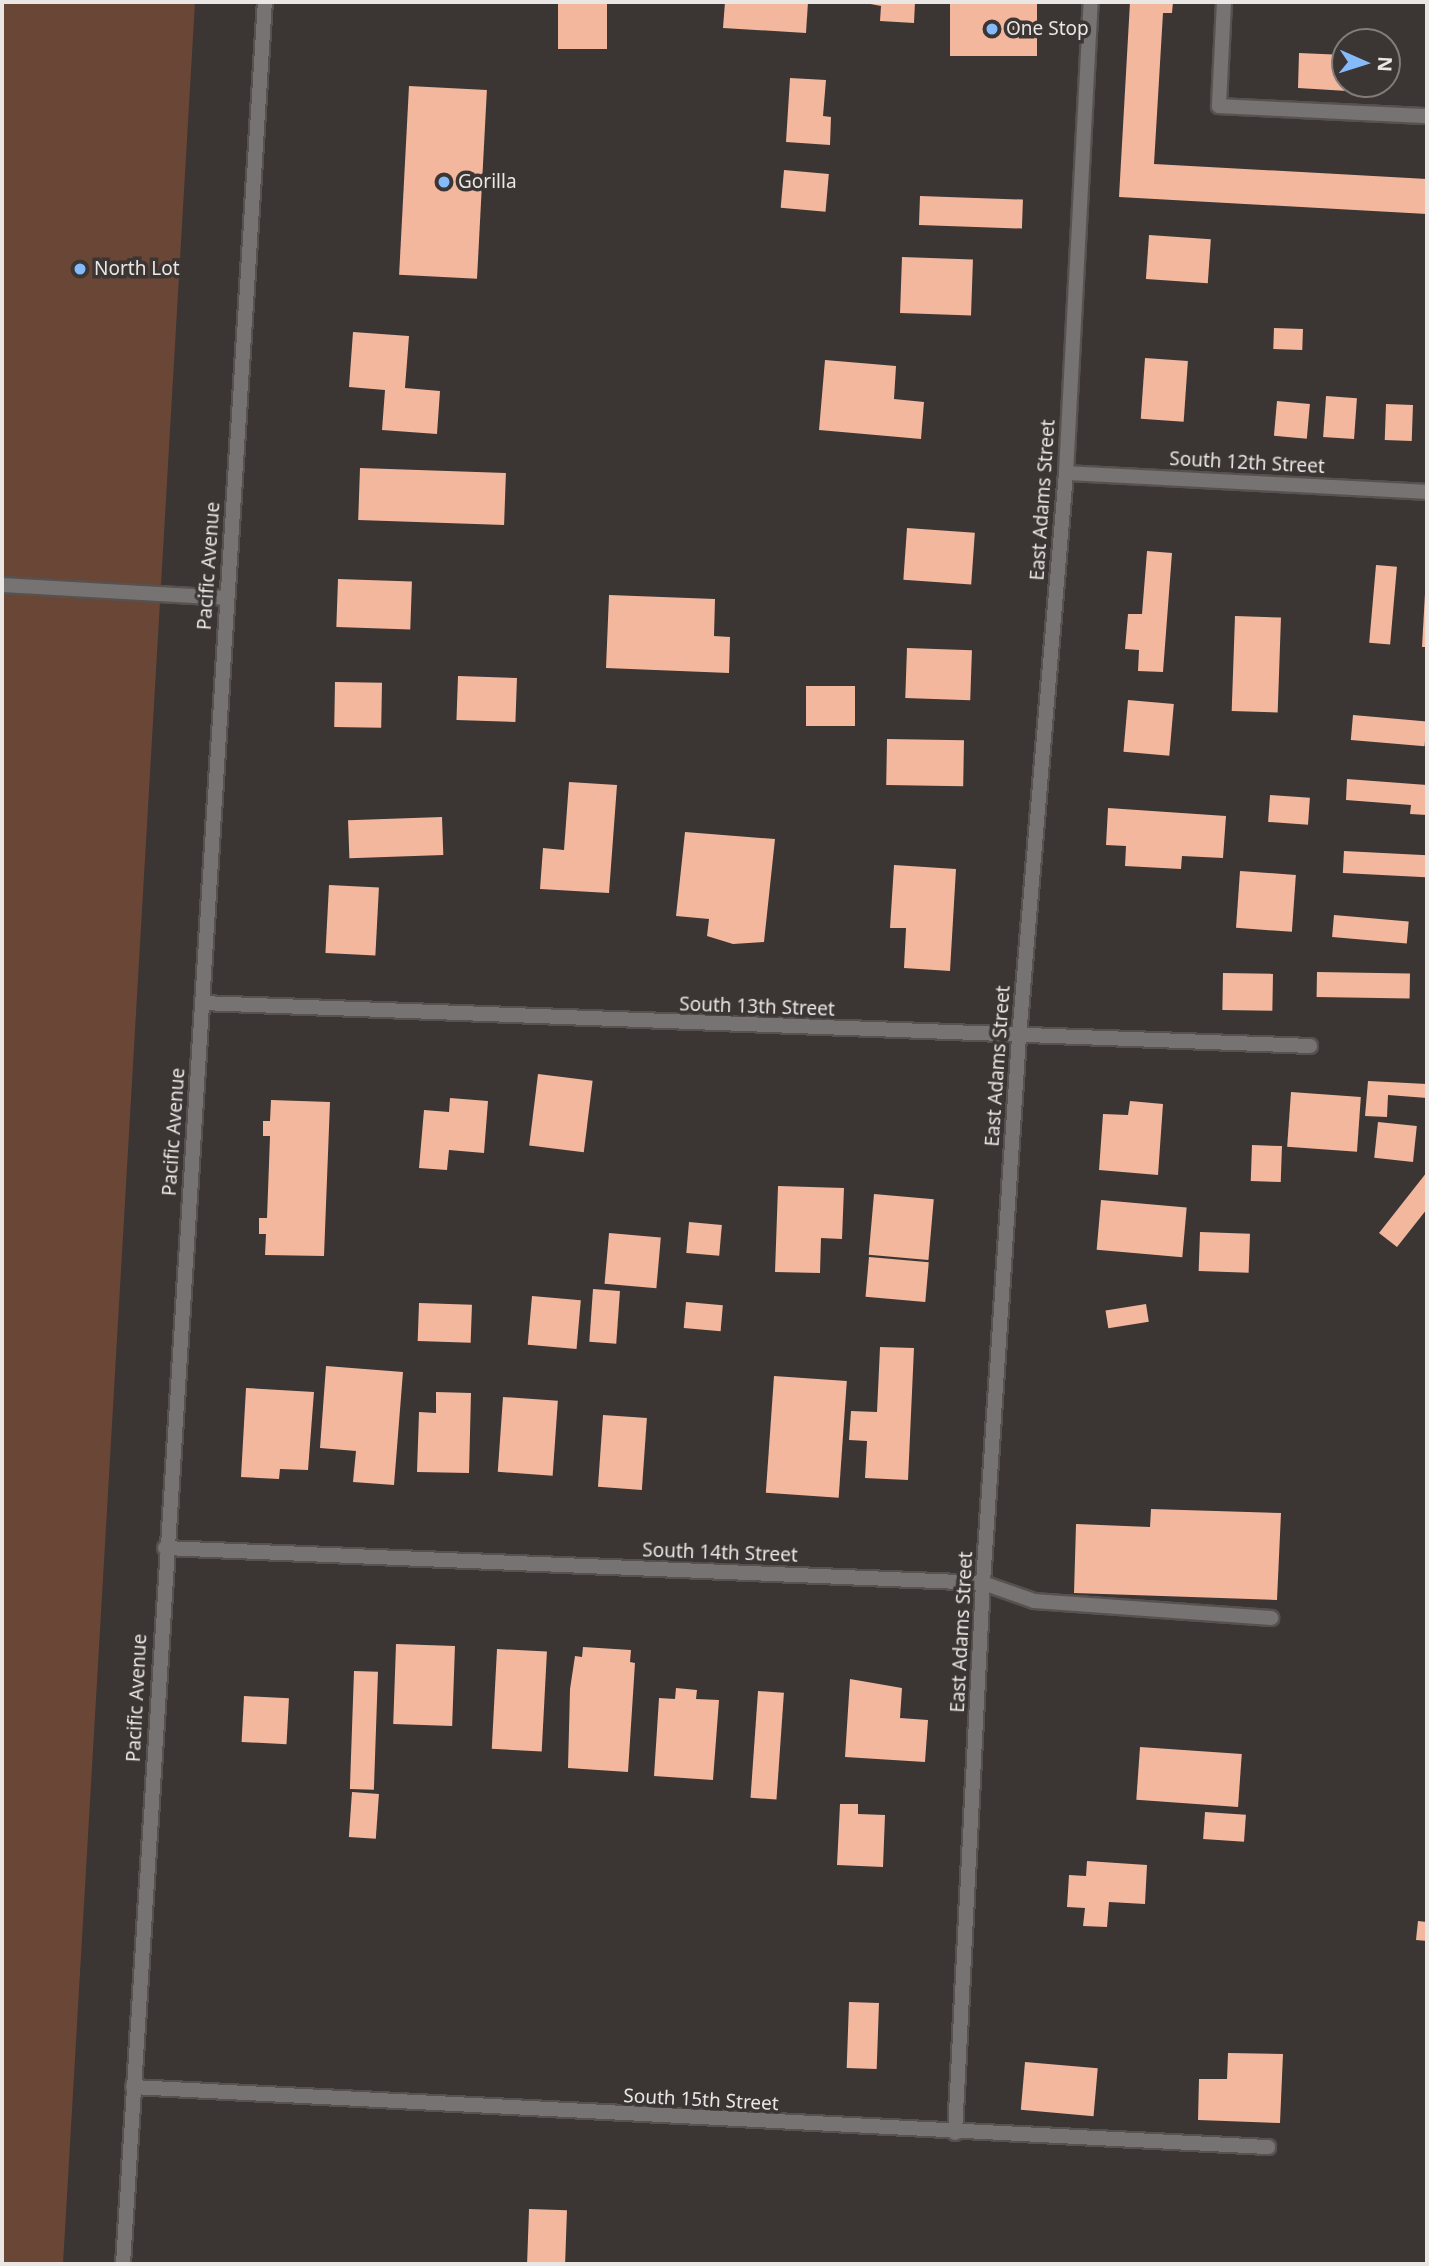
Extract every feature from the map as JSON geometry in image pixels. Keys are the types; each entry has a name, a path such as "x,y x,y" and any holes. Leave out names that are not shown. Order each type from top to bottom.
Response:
{"street":[{"name":"Pacific Avenue","path":"123,2264 165,1548 265,2"},
{"name":"East Adams Street","path":"956,2133 983,1583 1019,1037 1066,473 1091,2"},
{"path":"1224,2 1219,106 1427,116"},
{"name":"South 12th Street","path":"1066,473 1427,492"},
{"path":"2,585 226,598"},
{"name":"South 13th Street","path":"202,1003 1019,1037 1310,1046"},
{"name":"South 14th Street","path":"165,1548 983,1583 1034,1601 1271,1618"},
{"name":"South 15th Street","path":"133,2087 956,2133 1268,2147"}],"shaded area":[{"path":"2,2 195,2 63,2264 2,2264"}],"building":[{"path":"558,2 607,2 607,49 558,49"},
{"path":"725,2 808,2 806,33 723,28"},
{"path":"860,2 915,2 914,23 880,21 881,6"},
{"name":"One Stop","path":"950,2 1037,2 1037,56 950,56"},
{"path":"1130,2 1173,2 1172,13 1163,13 1154,164 1427,179 1427,214 1119,197"},
{"path":"1299,53 1331,54 1331,90 1298,88"},
{"path":"790,78 826,80 823,116 831,117 830,145 786,142"},
{"name":"Gorilla","path":"409,86 487,90 477,279 399,275"},
{"path":"784,170 829,174 826,212 781,208"},
{"path":"920,196 1023,200 1022,229 919,225"},
{"path":"1149,235 1211,239 1208,283 1146,279"},
{"path":"902,257 973,259 971,315 900,313"},
{"path":"1274,328 1303,329 1302,350 1273,349"},
{"path":"353,332 409,336 405,388 440,391 437,434 382,430 385,390 349,387"},
{"path":"1145,358 1188,361 1184,422 1141,419"},
{"path":"825,360 896,366 894,399 924,402 921,439 819,430"},
{"path":"1326,396 1357,398 1354,439 1323,437"},
{"path":"1277,401 1310,404 1307,439 1274,436"},
{"path":"1386,404 1413,405 1412,441 1385,440"},
{"path":"360,468 506,473 504,525 358,520"},
{"path":"907,528 975,533 971,585 903,580"},
{"path":"1147,551 1172,553 1163,672 1138,671 1139,650 1125,649 1128,614 1142,614"},
{"path":"1376,565 1397,567 1390,645 1369,643"},
{"path":"338,579 412,582 410,630 336,627"},
{"path":"1425,594 1427,647 1422,647"},
{"path":"609,595 715,599 714,636 730,637 729,673 606,668"},
{"path":"1235,616 1281,618 1278,713 1232,711"},
{"path":"907,648 972,650 970,700 905,698"},
{"path":"458,676 517,678 515,722 456,720"},
{"path":"335,682 382,683 381,728 334,727"},
{"path":"806,686 855,686 855,726 806,726"},
{"path":"1128,700 1174,704 1169,756 1123,752"},
{"path":"1353,715 1427,721 1425,746 1351,740"},
{"path":"887,739 964,740 963,786 886,785"},
{"path":"1347,779 1427,785 1427,815 1410,814 1411,805 1346,800"},
{"path":"569,782 617,785 609,893 540,889 543,848 564,850"},
{"path":"1270,795 1310,798 1308,825 1268,822"},
{"path":"1108,808 1226,816 1223,858 1182,856 1181,869 1125,866 1126,846 1106,845"},
{"path":"442,817 443,855 349,858 348,820"},
{"path":"685,832 775,839 764,942 733,944 707,936 709,919 676,916"},
{"path":"1344,851 1427,855 1426,877 1343,873"},
{"path":"894,865 956,869 950,971 904,968 906,928 890,928"},
{"path":"1240,871 1296,875 1292,932 1236,928"},
{"path":"329,885 379,888 375,956 325,953"},
{"path":"1334,915 1409,922 1407,943 1332,937"},
{"path":"1317,972 1410,974 1410,999 1317,997"},
{"path":"1223,973 1273,974 1272,1011 1222,1010"},
{"path":"538,1074 593,1081 584,1152 529,1145"},
{"path":"1368,1081 1427,1084 1427,1098 1388,1095 1387,1117 1365,1116"},
{"path":"1291,1092 1361,1097 1357,1152 1287,1147"},
{"path":"450,1098 488,1101 484,1153 449,1150 447,1170 419,1168 424,1110 449,1112"},
{"path":"271,1100 330,1102 324,1256 265,1255 266,1234 259,1234 259,1218 267,1218 270,1136 263,1136 263,1121 270,1121"},
{"path":"1130,1101 1163,1104 1158,1175 1099,1170 1103,1114 1128,1115"},
{"path":"1378,1122 1417,1126 1413,1162 1374,1158"},
{"path":"1252,1145 1282,1146 1281,1182 1251,1181"},
{"path":"1427,1172 1427,1209 1397,1247 1379,1233"},
{"path":"778,1186 844,1188 842,1239 821,1238 820,1273 775,1272"},
{"path":"874,1194 934,1199 928,1260 869,1255"},
{"path":"1101,1200 1187,1207 1182,1257 1097,1250"},
{"path":"689,1222 722,1225 719,1256 686,1253"},
{"path":"1200,1232 1250,1234 1249,1273 1199,1271"},
{"path":"609,1233 661,1238 656,1288 605,1284"},
{"path":"869,1257 929,1262 925,1302 866,1297"},
{"path":"593,1289 620,1291 616,1344 589,1342"},
{"path":"532,1296 581,1300 577,1349 528,1345"},
{"path":"686,1302 723,1305 721,1331 684,1328"},
{"path":"419,1303 472,1305 471,1343 418,1341"},
{"path":"1146,1304 1149,1322 1108,1328 1106,1310"},
{"path":"880,1347 914,1348 908,1480 865,1478 867,1441 849,1440 851,1411 877,1412"},
{"path":"326,1366 403,1372 394,1485 353,1482 356,1451 320,1448"},
{"path":"774,1376 847,1381 839,1498 766,1493"},
{"path":"246,1388 314,1392 308,1470 280,1469 279,1479 241,1477"},
{"path":"436,1392 471,1393 469,1473 417,1472 419,1412 436,1413"},
{"path":"503,1397 558,1401 553,1476 498,1472"},
{"path":"603,1415 647,1418 642,1490 598,1487"},
{"path":"1151,1509 1281,1513 1277,1600 1074,1593 1076,1524 1150,1527"},
{"path":"396,1644 455,1646 452,1726 393,1724"},
{"path":"583,1647 631,1650 630,1662 635,1663 628,1772 568,1768 570,1689 575,1656 582,1657"},
{"path":"497,1649 547,1652 542,1751 492,1749"},
{"path":"354,1671 378,1672 374,1790 350,1789"},
{"path":"850,1679 902,1688 900,1718 928,1720 925,1762 845,1757"},
{"path":"676,1688 697,1690 696,1699 719,1700 713,1780 654,1776 659,1698 675,1699"},
{"path":"758,1691 784,1693 776,1800 751,1798"},
{"path":"244,1696 289,1698 287,1744 242,1742"},
{"path":"1140,1747 1242,1754 1238,1807 1136,1800"},
{"path":"352,1792 379,1794 376,1839 349,1837"},
{"path":"840,1804 858,1804 858,1814 885,1815 883,1867 837,1865"},
{"path":"1205,1812 1246,1815 1244,1842 1203,1839"},
{"path":"1087,1861 1147,1865 1145,1904 1109,1902 1107,1927 1083,1926 1085,1908 1067,1907 1069,1875 1086,1876"},
{"path":"1418,1921 1427,1922 1425,1941 1416,1940"},
{"path":"849,2002 879,2003 877,2069 847,2068"},
{"path":"1228,2053 1283,2054 1280,2123 1198,2120 1199,2079 1227,2079"},
{"path":"1025,2062 1098,2068 1094,2116 1021,2110"},
{"path":"529,2209 567,2210 565,2264 527,2264"}],"place":[{"name":"One Stop","path":"992,29"},
{"name":"Gorilla","path":"444,182"},
{"name":"North Lot","path":"80,269"}]}
